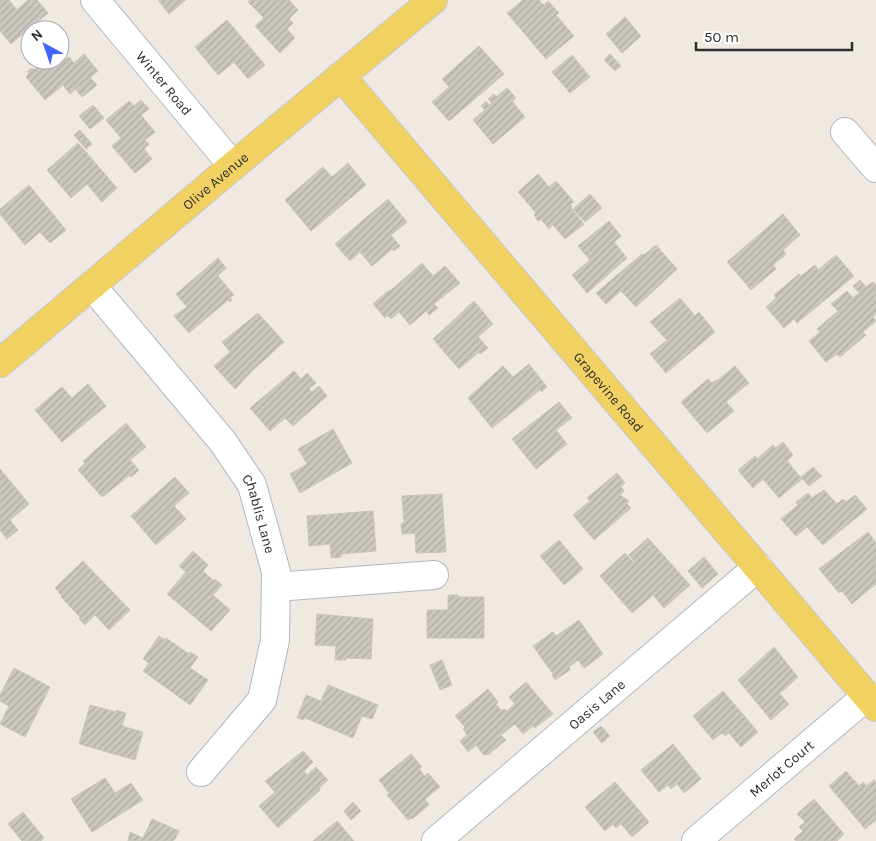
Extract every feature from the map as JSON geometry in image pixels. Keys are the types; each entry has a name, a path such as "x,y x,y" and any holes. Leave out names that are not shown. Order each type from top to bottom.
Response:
{"main road":[{"name":"Olive Avenue","path":"0,363 433,0"},
{"name":"Grapevine Road","path":"341,76 872,702"}],"street":[{"name":"Winter Road","path":"95,0 233,166"},
{"path":"845,132 876,168"},
{"name":"Chablis Lane","path":"92,286 223,442 252,485 276,572 275,640 262,700 201,772"},
{"name":"Oasis Lane","path":"436,841 758,567"},
{"path":"276,587 434,575"},
{"name":"Merlot Court","path":"696,841 872,702"}],"building":[{"path":"0,0 9,0 17,10 28,0 37,0 48,13 40,20 20,20 20,36 11,44 0,31"},
{"path":"158,0 186,0 169,14"},
{"path":"250,0 289,0 298,10 289,19 293,23 287,29 295,38 280,53 255,26 264,18 248,2"},
{"path":"523,0 539,0 544,5 548,1 559,13 556,15 574,36 546,59 507,13"},
{"path":"625,17 641,36 622,53 606,34"},
{"path":"227,20 265,65 248,79 234,62 218,75 195,47"},
{"path":"479,46 504,74 449,121 432,102 449,87 442,79"},
{"path":"84,54 98,71 70,94 63,85 45,100 26,77 30,70 70,70 70,58 74,63"},
{"path":"610,54 621,66 615,71 604,60"},
{"path":"572,55 590,77 570,93 552,72"},
{"path":"91,78 97,85 82,97 76,90"},
{"path":"507,88 516,98 512,101 525,117 493,144 473,120 485,110 481,106 486,101 489,105 492,103 488,99 494,94 496,97"},
{"path":"141,100 149,109 141,115 155,132 145,140 149,144 144,149 152,159 135,173 112,146 121,138 106,120 129,101 134,106"},
{"path":"93,105 104,118 90,129 79,116"},
{"path":"80,130 92,144 86,149 74,135"},
{"path":"78,143 117,188 102,202 87,184 71,198 47,170"},
{"path":"348,163 366,185 311,231 285,200 323,167 332,177"},
{"path":"538,174 549,187 556,181 574,202 570,204 571,208 584,224 565,239 553,225 549,229 541,219 538,221 534,215 536,213 518,192"},
{"path":"29,185 66,230 50,243 40,232 25,245 0,214 0,209"},
{"path":"590,194 602,208 585,222 573,209"},
{"path":"388,199 407,222 391,235 400,246 394,251 392,249 372,266 360,252 350,261 335,244"},
{"path":"783,214 800,235 783,250 786,254 773,265 776,269 751,290 727,262"},
{"path":"609,221 621,236 614,242 627,258 587,293 572,275 590,260 578,246"},
{"path":"656,245 677,269 636,307 621,291 606,304 596,293 642,254 644,255"},
{"path":"836,255 854,276 797,323 794,319 784,328 766,307 776,298 774,295 799,274 801,276 815,265 818,270"},
{"path":"218,258 226,268 218,276 234,295 230,298 232,300 230,302 228,300 189,333 174,316 187,307 176,294"},
{"path":"422,263 433,276 445,266 460,283 434,304 438,308 429,315 426,311 410,325 399,312 391,319 387,315 385,318 373,304"},
{"path":"860,280 866,287 873,282 876,285 876,314 873,317 876,321 863,332 866,335 840,357 837,354 826,362 809,341 820,332 817,329 838,311 831,304 847,291 853,298 859,293 853,286"},
{"path":"680,298 695,316 699,312 715,332 666,373 650,354 667,340 650,322"},
{"path":"474,301 493,324 478,337 488,348 480,354 479,352 459,369 433,339"},
{"path":"258,313 284,342 235,389 214,366 230,352 222,342"},
{"path":"529,364 547,387 542,392 540,390 492,428 468,398 503,366 513,377"},
{"path":"735,366 749,383 726,402 734,411 707,433 681,402 708,379 712,383 717,381"},
{"path":"294,371 301,379 307,373 316,383 309,389 312,392 319,386 327,396 293,426 285,418 270,431 250,408"},
{"path":"88,384 106,406 62,442 35,410 62,387 72,398"},
{"path":"559,402 572,418 556,430 567,444 536,469 512,439"},
{"path":"126,423 146,447 130,460 139,470 102,497 78,470 85,463 83,461"},
{"path":"333,429 352,463 300,493 290,474 307,464 298,449"},
{"path":"783,442 793,455 787,461 802,479 779,498 763,479 753,488 738,470 755,456 757,459 773,445 776,448"},
{"path":"813,467 822,476 809,486 801,477"},
{"path":"0,469 29,504 10,520 18,530 7,539 0,530"},
{"path":"617,473 625,483 621,487 624,491 620,495 629,501 627,504 631,508 594,540 573,515 590,501 587,498"},
{"path":"175,477 189,493 174,506 186,519 156,545 131,516"},
{"path":"824,490 837,504 843,499 846,502 855,495 867,509 823,545 807,527 796,536 781,519 798,505 796,502 808,493 812,498"},
{"path":"442,494 446,552 416,553 415,533 402,534 401,524 404,523 402,496"},
{"path":"373,511 376,551 341,554 341,557 331,558 330,544 309,546 307,516"},
{"path":"868,532 876,543 876,584 852,604 842,591 839,593 819,569"},
{"path":"648,538 690,585 664,608 653,595 632,613 600,576 625,553 633,562 629,555"},
{"path":"559,540 583,569 564,585 540,556"},
{"path":"193,551 208,565 203,571 214,581 215,579 222,585 213,595 230,610 211,631 167,594 186,572 179,566"},
{"path":"704,557 718,574 702,588 688,571"},
{"path":"83,561 130,610 109,630 95,615 85,625 55,588"},
{"path":"448,595 484,597 484,638 427,638 427,610 448,610"},
{"path":"317,614 373,619 371,659 346,658 346,660 335,660 336,646 315,645"},
{"path":"579,620 603,654 584,668 578,660 569,667 570,670 555,680 553,674 533,646 553,632 556,636"},
{"path":"159,636 165,640 166,638 189,654 190,652 198,657 190,668 208,680 190,705 143,671 149,663 143,659"},
{"path":"774,647 798,677 779,693 789,704 771,720 738,680"},
{"path":"442,660 452,685 440,690 430,665"},
{"path":"14,668 50,687 25,737 0,724 9,706 0,701 0,695"},
{"path":"526,682 553,714 535,728 533,726 523,734 515,724 501,735 506,740 488,755 484,755 476,745 468,752 460,741 467,735 463,729 465,727 455,716 488,689 502,711 504,709 507,711 515,704 509,697"},
{"path":"328,685 378,705 372,719 362,716 353,738 305,718 304,720 297,718 306,695 321,701"},
{"path":"723,691 758,732 741,747 729,733 725,736 722,733 713,740 693,716"},
{"path":"90,705 126,713 122,726 143,732 135,760 79,744"},
{"path":"601,726 610,736 602,743 593,732"},
{"path":"673,744 701,779 684,793 677,784 671,789 668,785 659,792 641,770"},
{"path":"303,751 313,762 304,771 307,775 316,767 328,780 319,788 320,790 278,828 259,806 275,792 265,781"},
{"path":"411,754 422,767 419,769 425,776 428,773 440,787 425,799 429,805 412,819 408,820 387,795 389,793 379,780"},
{"path":"846,771 859,786 863,782 866,786 874,780 876,782 876,820 865,829 829,786"},
{"path":"105,778 115,793 131,783 143,800 92,832 71,799"},
{"path":"615,782 649,822 632,837 621,824 616,828 613,824 605,831 585,807"},
{"path":"814,799 844,834 837,841 796,841 794,839 803,831 799,827 805,822 797,814"},
{"path":"353,802 361,811 351,820 344,811"},
{"path":"23,812 44,838 41,841 22,841 8,824"},
{"path":"152,819 179,831 175,839 173,841 128,841 130,832 143,838"},
{"path":"337,821 354,841 313,841"}]}
